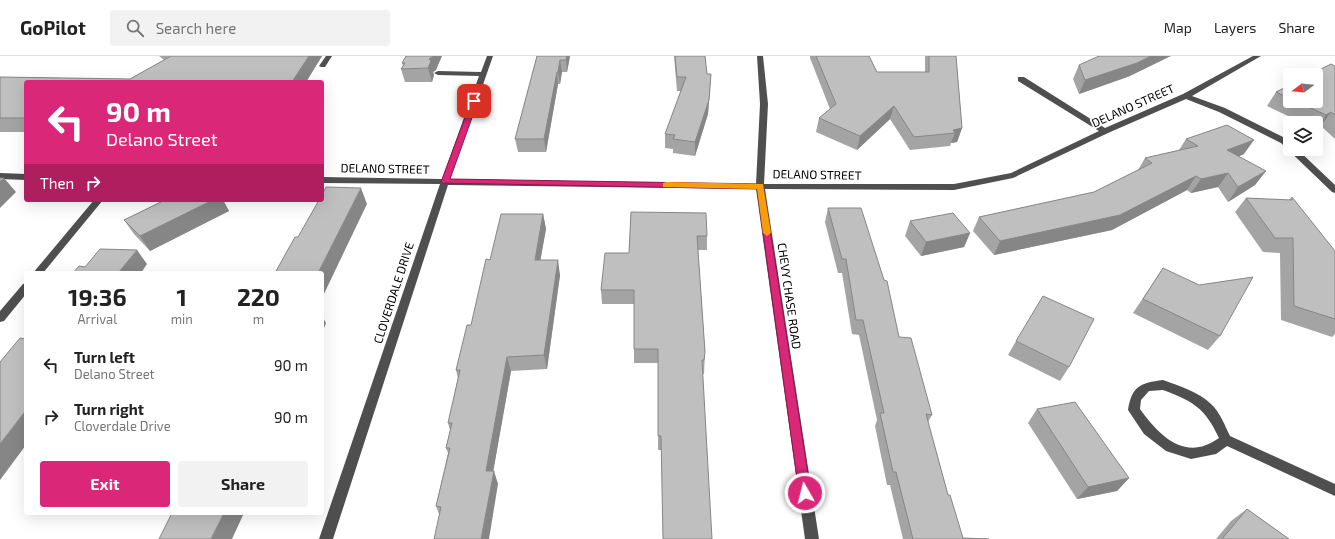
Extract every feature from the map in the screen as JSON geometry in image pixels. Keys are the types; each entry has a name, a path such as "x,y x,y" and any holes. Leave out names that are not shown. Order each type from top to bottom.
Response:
{"street":[{"path":"324,66 329,56"},
{"name":"CLOVERDALE DRIVE","path":"326,539 445,182 490,56"},
{"name":"CHEVY CHASE ROAD","path":"760,56 762,70 763,134 760,186 812,539"},
{"name":"DELANO STREET","path":"324,180 853,188 954,187 1013,175 1105,131 1186,96 1258,56"},
{"path":"438,73 484,74"},
{"path":"1021,79 1105,131"},
{"path":"1186,96 1222,110 1283,140"},
{"path":"1300,156 1335,190"},
{"path":"0,176 24,177"},
{"path":"40,271 97,202"},
{"path":"0,318 24,289"},
{"path":"1226,440 1212,450 1192,454 1170,447 1148,430 1134,410 1136,398 1146,387 1163,385 1185,393 1207,407 1218,423 1226,440 1335,490"}],"building":[{"path":"171,56 309,56 293,80 24,80 24,118 0,118 0,77 130,79"},
{"path":"406,56 433,56 429,59 431,61 428,68 401,69 405,63 402,63"},
{"path":"537,56 567,56 566,60 560,60 544,139 515,139"},
{"path":"675,56 705,56 707,74 711,74 709,100 695,142 673,139 675,135 665,134 686,77 677,77"},
{"path":"816,56 869,56 877,72 929,72 929,56 956,56 962,128 953,130 955,133 914,137 894,106 860,136 819,118 836,104"},
{"path":"1099,56 1151,56 1137,63 1085,80 1079,65"},
{"path":"1331,64 1335,66 1335,115 1331,112 1326,115 1310,108 1323,108 1323,68"},
{"path":"1283,88 1283,96 1276,92"},
{"path":"1227,125 1254,140 1227,150 1266,171 1238,187 1228,173 1201,179 1196,176 1120,215 1000,241 979,217 1094,192 1152,163 1145,158 1198,146 1186,139"},
{"path":"326,187 361,188 319,271 276,271 295,237 298,237 318,202 324,202 324,191"},
{"path":"1292,197 1335,251 1335,319 1294,306 1293,238 1275,238 1246,198 1292,200"},
{"path":"161,202 209,202 140,236 124,220"},
{"path":"828,208 861,208 884,280 887,281 899,337 911,338 932,415 926,414 948,495 950,495 963,538 989,539 913,539 896,472 893,472 880,413 884,413 863,320 856,320 846,259 842,259"},
{"path":"631,212 706,213 707,236 697,236 705,352 704,360 702,360 712,539 663,539 661,436 658,436 658,349 634,349 634,290 601,290 605,253 629,253"},
{"path":"953,213 970,233 926,242 910,221"},
{"path":"501,214 543,214 535,260 558,260 544,355 507,357 486,471 494,471 481,539 434,539 441,507 436,506 450,448 446,448 452,423 448,423 460,370 456,370 467,325 471,325 486,259 490,260"},
{"path":"100,249 137,250 120,271 75,271 79,266 85,267"},
{"path":"1163,268 1199,285 1253,277 1220,336 1143,299"},
{"path":"1043,296 1094,319 1069,367 1016,341"},
{"path":"20,338 24,339 24,413 0,444 0,362"},
{"path":"1075,402 1129,478 1088,487 1037,409"},
{"path":"1247,509 1289,539 1222,539"},
{"path":"171,515 223,515 211,539 159,539"}],"slow traffic":[{"path":"666,185 760,186 767,233"}],"route":[{"path":"474,101 445,182 760,186 805,493"}]}
